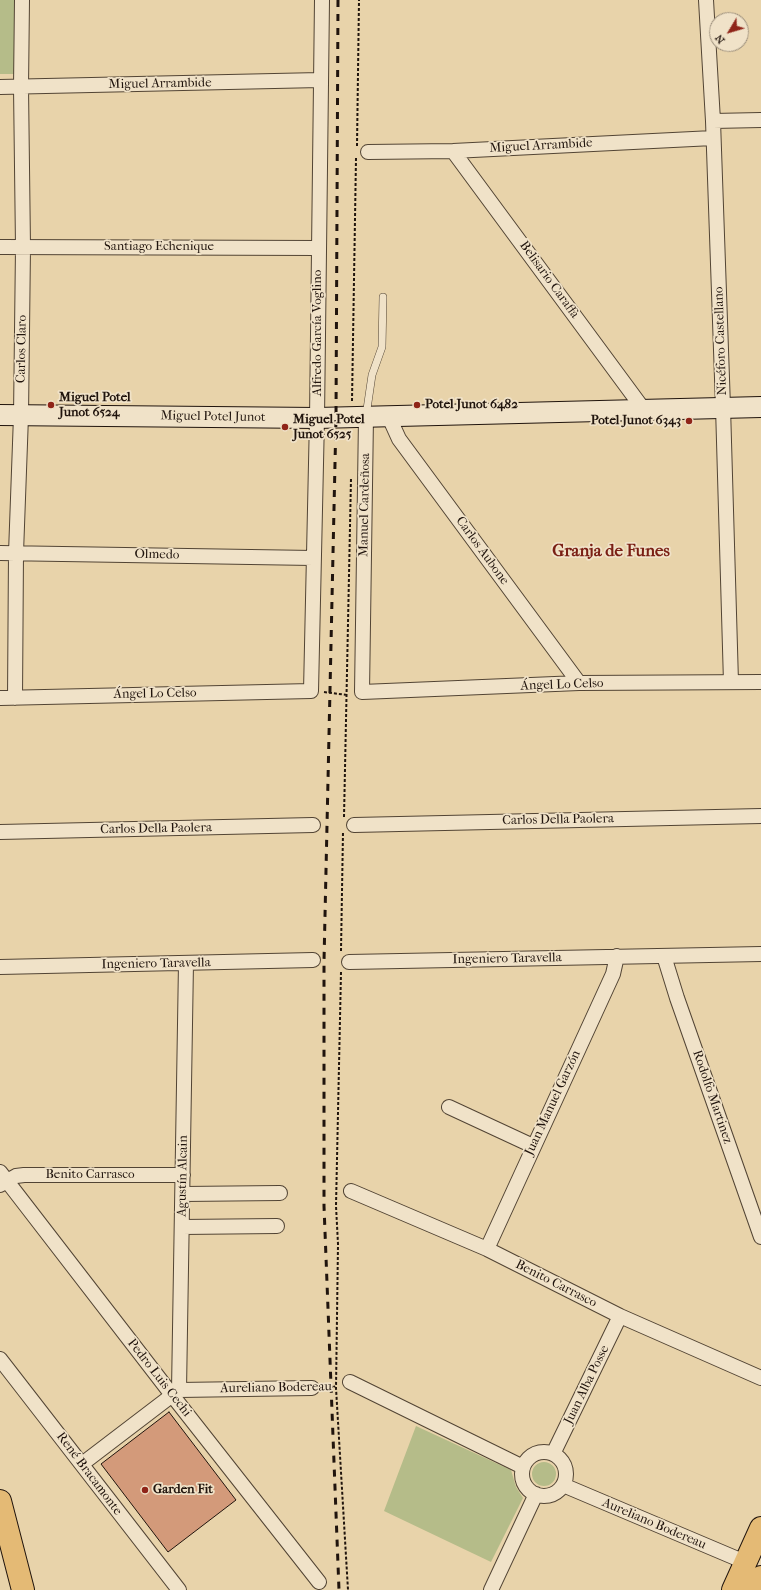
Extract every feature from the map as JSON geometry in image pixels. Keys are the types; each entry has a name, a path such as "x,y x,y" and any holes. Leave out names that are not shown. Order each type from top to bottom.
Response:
{"main road":[{"name":"Miguel Potel Junot","path":"0,415 317,418 761,407"},
{"path":"0,1501 6,1546 23,1590"},
{"path":"733,1590 761,1528"},
{"path":"755,1590 761,1577"}],"street":[{"name":"Carlos Claro","path":"15,698 16,553 21,416 23,247 21,87 22,0"},
{"name":"Alfredo García Voglino","path":"311,691 317,418 322,0"},
{"name":"Nicéforo Castellano","path":"706,0 713,138 723,407 731,682"},
{"name":"Miguel Arrambide","path":"0,88 320,80"},
{"path":"712,121 761,120"},
{"name":"Miguel Arrambide","path":"360,153 453,151 713,138"},
{"name":"Belisario Caraffa","path":"453,151 644,410"},
{"name":"Santiago Echenique","path":"0,247 319,248"},
{"name":"Manuel Cardeñosa","path":"359,417 362,692"},
{"name":"Carlos Aubone","path":"389,417 399,439 579,683"},
{"name":"Olmedo","path":"0,553 313,558"},
{"name":"Ángel Lo Celso","path":"362,692 579,683 761,682"},
{"name":"Ángel Lo Celso","path":"0,698 311,691"},
{"name":"Carlos Della Paolera","path":"347,826 761,816"},
{"name":"Carlos Della Paolera","path":"0,832 313,825"},
{"name":"Ingeniero Taravella","path":"344,962 761,954"},
{"name":"Juan Manuel Garzón","path":"487,1249 613,974 617,956"},
{"name":"Rodolfo Martinez","path":"664,956 677,998 761,1237"},
{"name":"Ingeniero Taravella","path":"0,967 313,960"},
{"name":"Agustín Alcain","path":"176,1393 183,1194 186,963"},
{"path":"449,1107 533,1146"},
{"name":"Benito Carrasco","path":"2,1179 24,1175 183,1175"},
{"name":"Pedro Luis Cechi","path":"2,1179 176,1393 319,1582"},
{"name":"Benito Carrasco","path":"351,1191 487,1249 620,1316 761,1378"},
{"path":"183,1194 280,1194"},
{"path":"182,1227 277,1226"},
{"name":"Juan Alba Posse","path":"553,1454 620,1316"},
{"name":"René Bracamonte","path":"0,1358 179,1590"},
{"name":"Aureliano Bodereau","path":"350,1382 524,1467"},
{"name":"Aureliano Bodereau","path":"176,1393 312,1388"},
{"path":"82,1464 176,1393"},
{"path":"543,1452 553,1454 562,1462 565,1468 565,1480 563,1485 554,1494 542,1496 536,1494 527,1488 524,1483 522,1472 526,1462 533,1455 543,1452"},
{"name":"Aureliano Bodereau","path":"563,1485 745,1562"},
{"path":"491,1590 536,1494"}],"lane":[{"name":"Manuel Cardeñosa","path":"359,417 382,347 383,297"}],"path":[{"path":"359,0 359,417"},
{"path":"348,1590 336,1388 338,1244 336,1206 347,826 346,695 351,473"},
{"path":"311,691 346,695 362,692"},
{"name":"Aureliano Bodereau","path":"312,1388 332,1386 336,1388 350,1382"}],"green space":[{"path":"0,0 17,0 17,74 0,74"},
{"path":"416,1426 511,1470 516,1487 523,1498 491,1562 384,1511"},
{"path":"539,1462 549,1462 556,1469 556,1479 549,1486 539,1486 532,1479 532,1469"}],"building":[{"path":"169,1412 236,1500 168,1552 101,1464"}],"railway":[{"path":"338,0 336,418 324,961 324,1206 339,1590"}],"place":[{"name":"Miguel Potel Junot 6524","path":"51,405"},
{"name":"Potel Junot 6482","path":"417,405"},
{"name":"Potel Junot 6343","path":"689,421"},
{"name":"Miguel Potel Junot 6525","path":"285,427"},
{"name":"Garden Fit","path":"145,1490"}],"district":[{"name":"Granja de Funes","path":"611,552"}]}
